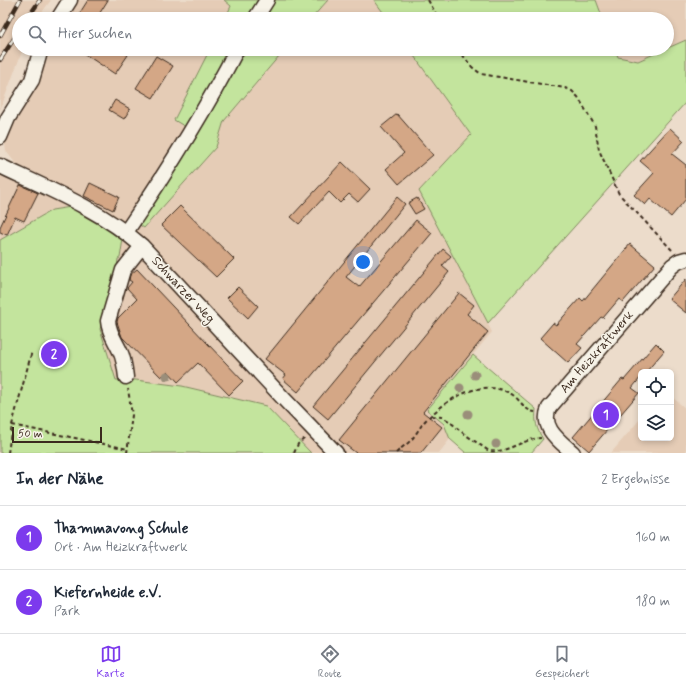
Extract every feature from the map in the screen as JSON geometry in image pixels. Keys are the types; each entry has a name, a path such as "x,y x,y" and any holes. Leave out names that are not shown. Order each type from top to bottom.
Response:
{"street":[{"path":"62,12 70,0"},
{"path":"259,12 267,0"},
{"path":"0,137 8,118 32,80 39,56"},
{"path":"126,232 190,133 218,87 234,56"},
{"name":"Schwarzer Weg","path":"0,166 60,194 126,232 142,246 336,453"},
{"path":"126,377 124,360 108,328 108,321 123,270 142,246"},
{"name":"Am Heizkraftwerk","path":"547,413 554,400 672,266 683,260"},
{"path":"547,413 548,425 563,447"}],"path":[{"path":"428,0 435,12"},
{"path":"463,56 472,67 481,74 565,88 578,96 595,126 599,150 619,194 683,260"},
{"path":"8,453 12,426 32,351"},
{"path":"126,377 132,415 127,453"},
{"path":"396,453 408,443 439,409 468,392 480,388 491,388 509,393 531,411 547,413"},
{"path":"431,416 442,417 449,421 489,451 508,451 538,438 563,447"},
{"path":"12,426 128,449"},
{"path":"294,453 298,444 314,431"}],"shaded area":[{"path":"0,0 51,0 42,12 12,12 12,56 20,56 0,110"},
{"path":"75,0 224,0 231,6 228,12 68,12"},
{"path":"328,0 374,0 383,12 317,12"},
{"path":"596,0 686,0 686,40 674,45 674,12 600,12"},
{"path":"49,56 206,56 174,120 194,132 144,228 216,147 224,121 279,56 414,56 471,135 419,191 492,332 427,410 444,424 450,439 439,453 311,453 266,406 182,386 128,379 116,380 100,329 115,286 118,259 120,258 123,239 143,257 249,372 260,361 152,246 135,230 114,215 16,164 6,151 4,139 10,123 37,81"},
{"path":"618,56 650,56 638,61"},
{"path":"0,173 71,207 52,210 0,240"},
{"path":"674,399 686,409 686,453 611,453 638,422 638,441 674,441"}],"green space":[{"path":"224,0 328,0 317,12 228,12 231,6"},
{"path":"374,0 596,0 600,12 383,12"},
{"path":"686,40 686,102 488,323 419,191 471,135 414,56 618,56 638,61 649,56 674,56 674,45"},
{"path":"206,56 279,56 224,121 216,147 144,228 137,223 194,132 174,120"},
{"path":"71,207 123,239 120,258 118,259 115,286 100,329 116,380 128,379 182,386 266,406 311,453 0,453 0,240 52,210"},
{"path":"473,355 536,409 536,425 543,439 531,453 466,453 450,439 444,424 427,410"}],"building":[{"path":"88,0 108,0 100,12 80,12"},
{"path":"88,56 127,56 115,74"},
{"path":"156,56 173,66 153,98 136,88"},
{"path":"115,100 130,109 124,119 109,110"},
{"path":"397,114 433,155 399,184 386,169 404,153 381,127"},
{"path":"670,128 684,141 672,154 686,165 686,199 671,217 650,199 645,205 634,195 654,173 640,161"},
{"path":"342,162 370,189 358,202 349,194 340,203 329,192 299,224 291,217"},
{"path":"90,183 119,197 113,210 84,196"},
{"path":"20,185 38,193 24,221 15,217 7,235 0,232 0,227"},
{"path":"397,197 405,204 346,277 359,287 416,220 432,233 298,392 283,379 286,375 265,359"},
{"path":"417,198 424,209 415,214 408,203"},
{"path":"180,206 234,259 216,277 161,225"},
{"path":"630,244 655,265 623,302 619,299 603,318 601,317 577,344 582,348 568,363 540,338 553,323 556,325 580,298 583,301"},
{"path":"443,249 451,256 442,266 449,272 328,419 313,406"},
{"path":"137,269 243,381 229,395 198,363 178,382 168,371 161,377 122,337 117,322 118,318 137,299 127,288 132,282 129,280 130,275"},
{"path":"686,279 686,313 669,299"},
{"path":"238,287 258,306 248,318 227,298"},
{"path":"459,293 474,305 467,314 488,332 423,412 442,427 421,453 356,453 339,440"},
{"path":"656,343 664,351 649,369 638,369 638,381 632,388 638,392 638,394 589,451 573,437 622,379 624,380"}],"railway":[{"path":"13,12 20,0"},
{"path":"32,12 40,0"},
{"path":"0,36 12,14"},
{"path":"0,60 12,42"}],"place":[{"name":"Kiefernheide e.V.","path":"54,354"},
{"name":"Thammavong Schule","path":"606,415"}]}
